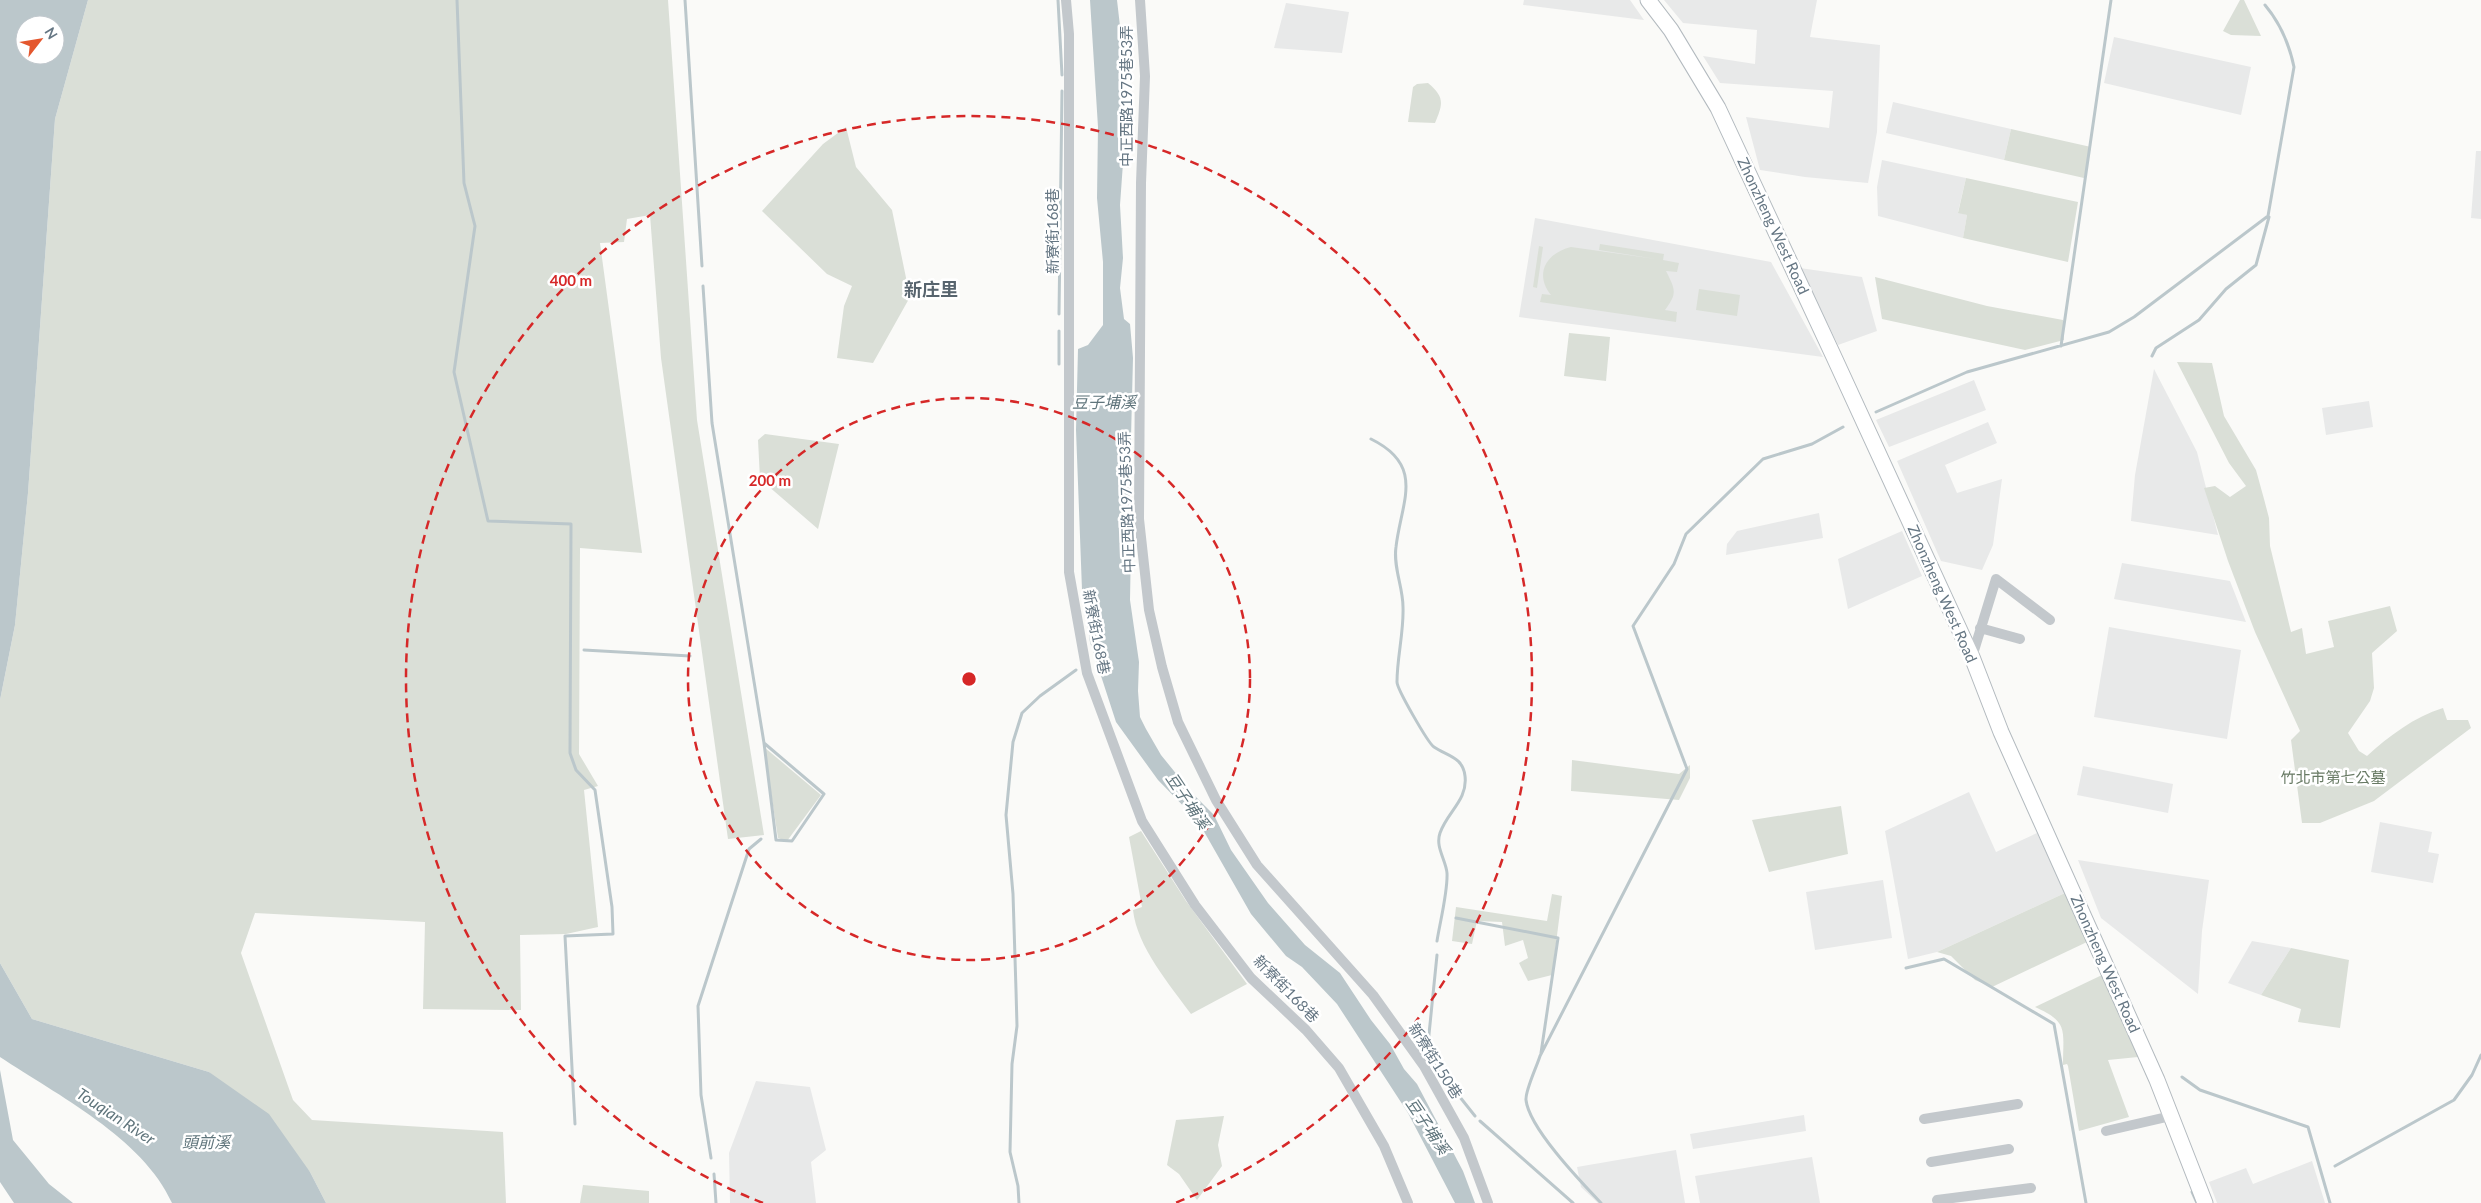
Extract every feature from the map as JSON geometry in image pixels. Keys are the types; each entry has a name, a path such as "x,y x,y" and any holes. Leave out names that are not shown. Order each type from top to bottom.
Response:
{"main road":[{"name":"Zhonzheng West Road","path":"1648,0 1671,30 1718,108 1972,657 2001,732 2056,851 2171,1116 2204,1203"}],"street":[{"name":"新寮街168巷","path":"1066,0 1068,34 1069,572 1087,673 1142,821 1195,905 1251,978 1306,1030 1339,1068 1384,1146 1408,1203"},
{"name":"中正西路1975巷53弄","path":"1140,0 1145,76 1141,183 1139,498 1140,540 1149,610 1162,667 1178,722 1216,800 1256,865 1332,949"},
{"path":"1972,657 1996,579 2050,620"},
{"path":"1980,628 2020,639"},
{"name":"新寮街150巷","path":"1332,949 1372,995 1424,1066 1464,1138 1488,1203"},
{"path":"1924,1119 2018,1104"},
{"path":"2106,1131 2171,1116"},
{"path":"1931,1162 2009,1149"},
{"path":"1937,1200 2032,1188"}],"shaded area":[{"path":"1524,0 1630,0 1644,20 1523,5"},
{"path":"1664,0 1817,0 1810,37 1880,45 1877,132 1868,183 1805,177 1760,170 1746,117 1829,128 1833,91 1720,83 1703,56 1755,64 1757,30 1683,23"},
{"path":"1286,3 1349,12 1342,53 1274,48"},
{"path":"2114,37 2251,67 2241,115 2104,83"},
{"path":"1893,102 2011,129 2004,160 1886,133"},
{"path":"2476,151 2481,151 2481,219 2471,218"},
{"path":"1882,160 1966,178 1958,212 1967,215 1963,238 1878,216 1877,187"},
{"path":"1535,218 1771,262 1823,357 1519,317"},
{"path":"1800,268 1862,277 1877,331 1838,345"},
{"path":"2154,369 2197,452 2218,535 2131,521 2135,475"},
{"path":"1974,380 1986,410 1889,447 1876,420"},
{"path":"2369,401 2373,427 2326,435 2322,408"},
{"path":"1988,422 1997,443 1945,465 1957,493 2002,479 1993,545 1982,570 1941,561 1897,461"},
{"path":"1819,513 1823,538 1726,555 1727,544 1737,531"},
{"path":"1902,531 1922,576 1848,609 1838,559"},
{"path":"2122,563 2230,581 2246,622 2114,599"},
{"path":"2109,627 2241,650 2227,739 2094,717"},
{"path":"2083,766 2173,784 2168,813 2077,795"},
{"path":"1969,792 1996,852 2037,833 2065,893 1937,952 1908,959 1885,831"},
{"path":"2380,822 2432,832 2428,852 2439,854 2433,883 2371,872"},
{"path":"2078,860 2209,880 2202,931 2198,994 2101,918"},
{"path":"1883,880 1892,938 1815,950 1806,892"},
{"path":"2252,941 2291,948 2261,995 2228,983"},
{"path":"756,1081 810,1087 826,1150 811,1162 816,1203 730,1203 729,1153"},
{"path":"1804,1115 1806,1131 1693,1149 1690,1134"},
{"path":"1676,1150 1685,1203 1598,1203 1581,1187 1577,1167"},
{"path":"1812,1157 1820,1203 1700,1203 1695,1176"},
{"path":"2312,1161 2325,1203 2217,1203 2209,1182 2246,1168 2253,1184"}],"green space":[{"path":"88,0 668,0 697,420 764,835 728,839 661,358 650,215 627,219 624,242 600,243 642,553 580,548 579,754 598,786 584,790 598,927 566,934 520,935 521,1010 423,1009 425,922 255,913 241,953 293,1100 312,1120 503,1132 506,1203 326,1203 310,1172 209,1072 32,1019 0,963 0,700 15,625 28,493 55,119"},
{"path":"2240,0 2244,0 2261,36 2231,35 2223,31"},
{"path":"1428,83 1437,92 1441,101 1440,111 1435,123 1408,122 1413,87 1417,84"},
{"path":"846,127 856,167 892,210 910,297 873,363 837,358 844,306 852,286 827,274 762,211 823,144"},
{"path":"2011,129 2091,147 2084,178 2004,160"},
{"path":"1966,178 2078,202 2068,262 1963,238 1967,215 1958,213"},
{"path":"1600,244 1664,254 1663,260 1679,263 1677,272 1666,271 1674,291 1672,299 1665,310 1677,312 1676,322 1540,302 1542,294 1551,295 1543,279 1545,265 1549,259 1562,250 1571,247 1656,259 1599,250"},
{"path":"1539,246 1543,247 1537,288 1533,287"},
{"path":"1875,277 1987,306 2063,320 2064,340 2025,350 1882,319"},
{"path":"1699,289 1740,295 1737,316 1696,310"},
{"path":"1569,333 1610,337 1606,381 1564,376"},
{"name":"竹北市第七公墓","path":"2177,362 2212,363 2224,416 2256,470 2269,518 2270,546 2291,632 2302,628 2306,654 2334,647 2328,621 2390,606 2397,631 2372,653 2374,688 2370,701 2348,733 2359,751 2367,756 2402,728 2422,716 2443,708 2447,720 2468,720 2471,728 2374,801 2320,823 2302,823 2291,740 2300,731 2255,632 2228,561 2204,488 2215,486 2230,497 2246,486 2229,463"},
{"path":"765,434 839,444 818,529 760,479 758,440"},
{"path":"764,747 821,795 787,841 778,838"},
{"path":"1572,760 1679,774 1690,765 1690,778 1679,800 1571,791"},
{"path":"1841,806 1848,854 1769,872 1752,820"},
{"path":"1141,831 1186,901 1247,984 1191,1014 1164,978 1148,952 1136,924 1133,910 1142,907 1129,837"},
{"path":"2065,893 2087,942 1992,987 1975,980 1951,956 1937,952"},
{"path":"1552,894 1562,896 1552,975 1528,981 1519,963 1528,958 1523,940 1505,946 1502,922 1477,921 1472,944 1452,941 1456,907 1547,921"},
{"path":"2291,948 2349,960 2340,1028 2298,1022 2301,1009 2261,995"},
{"path":"2102,975 2138,1057 2108,1060 2129,1117 2079,1131 2068,1066 2067,1064 2063,1065 2062,1028 2054,1017 2035,1007"},
{"path":"1224,1116 1218,1145 1222,1166 1197,1200 1179,1174 1167,1165 1176,1120"},
{"path":"583,1185 649,1191 649,1203 580,1203"}],"water":[{"path":"0,0 88,0 55,119 28,493 15,625 0,700"},
{"name":"豆子埔溪","path":"1090,0 1117,0 1121,35 1121,115 1125,135 1120,205 1123,258 1120,288 1124,319 1130,324 1133,358 1129,517 1131,543 1130,600 1139,662 1138,691 1140,717 1161,755 1191,792 1214,815 1231,850 1268,903 1305,945 1340,973 1371,1020 1390,1044 1404,1069 1417,1084 1463,1171 1475,1203 1455,1203 1408,1113 1337,1004 1302,967 1286,956 1251,914 1198,821 1158,780 1116,722 1090,642 1082,590 1076,430 1078,349 1088,345 1103,325 1103,262 1097,198 1098,127"},
{"name":"頭前溪","path":"0,963 32,1019 209,1072 269,1114 310,1172 326,1203 172,1203 159,1180 141,1158 120,1138 72,1103 0,1057"},
{"path":"0,1070 13,1140 49,1184 73,1203 14,1203 0,1182"}],"waterway":[{"path":"457,0 464,183 475,226 454,372 488,521 571,524 570,753 576,770 595,790 612,907 613,934 565,936 575,1124"},
{"path":"685,0 702,266"},
{"path":"1058,0 1062,75"},
{"path":"2061,346 2111,0"},
{"path":"1876,412 1967,372 2109,332 2134,317 2268,216 2294,67 2284,34 2276,19 2265,5"},
{"path":"1059,314 1062,91"},
{"path":"2152,356 2156,348 2199,320 2226,289 2256,265 2269,217"},
{"path":"703,286 712,423 764,743 776,840 792,841 824,794 764,743"},
{"path":"1059,331 1059,364"},
{"path":"1601,1203 1569,1169 1536,1125 1529,1112 1526,1096 1540,1056 1687,769 1633,626 1674,564 1686,534 1763,459 1812,444 1843,427"},
{"path":"1371,439 1388,450 1399,461 1404,473 1406,486 1395,554 1403,607 1398,687 1420,727 1434,747 1458,761 1464,770 1465,776 1463,792 1443,826 1439,838 1447,880 1437,941"},
{"path":"584,650 690,656"},
{"path":"1019,1203 1018,1186 1010,1152 1012,1064 1017,1026 1013,894 1006,815 1013,742 1022,713 1040,696 1076,670"},
{"path":"711,1158 701,1095 698,1006 749,849 761,839"},
{"path":"1456,918 1558,938 1541,1053"},
{"path":"1437,955 1428,1044 1432,1062 1475,1116"},
{"path":"1906,968 1944,959 2054,1024 2086,1203"},
{"path":"2335,1166 2454,1100 2472,1075 2481,1055"},
{"path":"2182,1077 2200,1090 2308,1127 2330,1203"},
{"path":"1480,1121 1573,1203"},
{"path":"714,1174 716,1203"},
{"path":"2192,1192 2197,1203"}],"district":[{"name":"新庄里","path":"931,290"}],"water label":[{"name":"Touqian River","path":"116,1116"}]}
